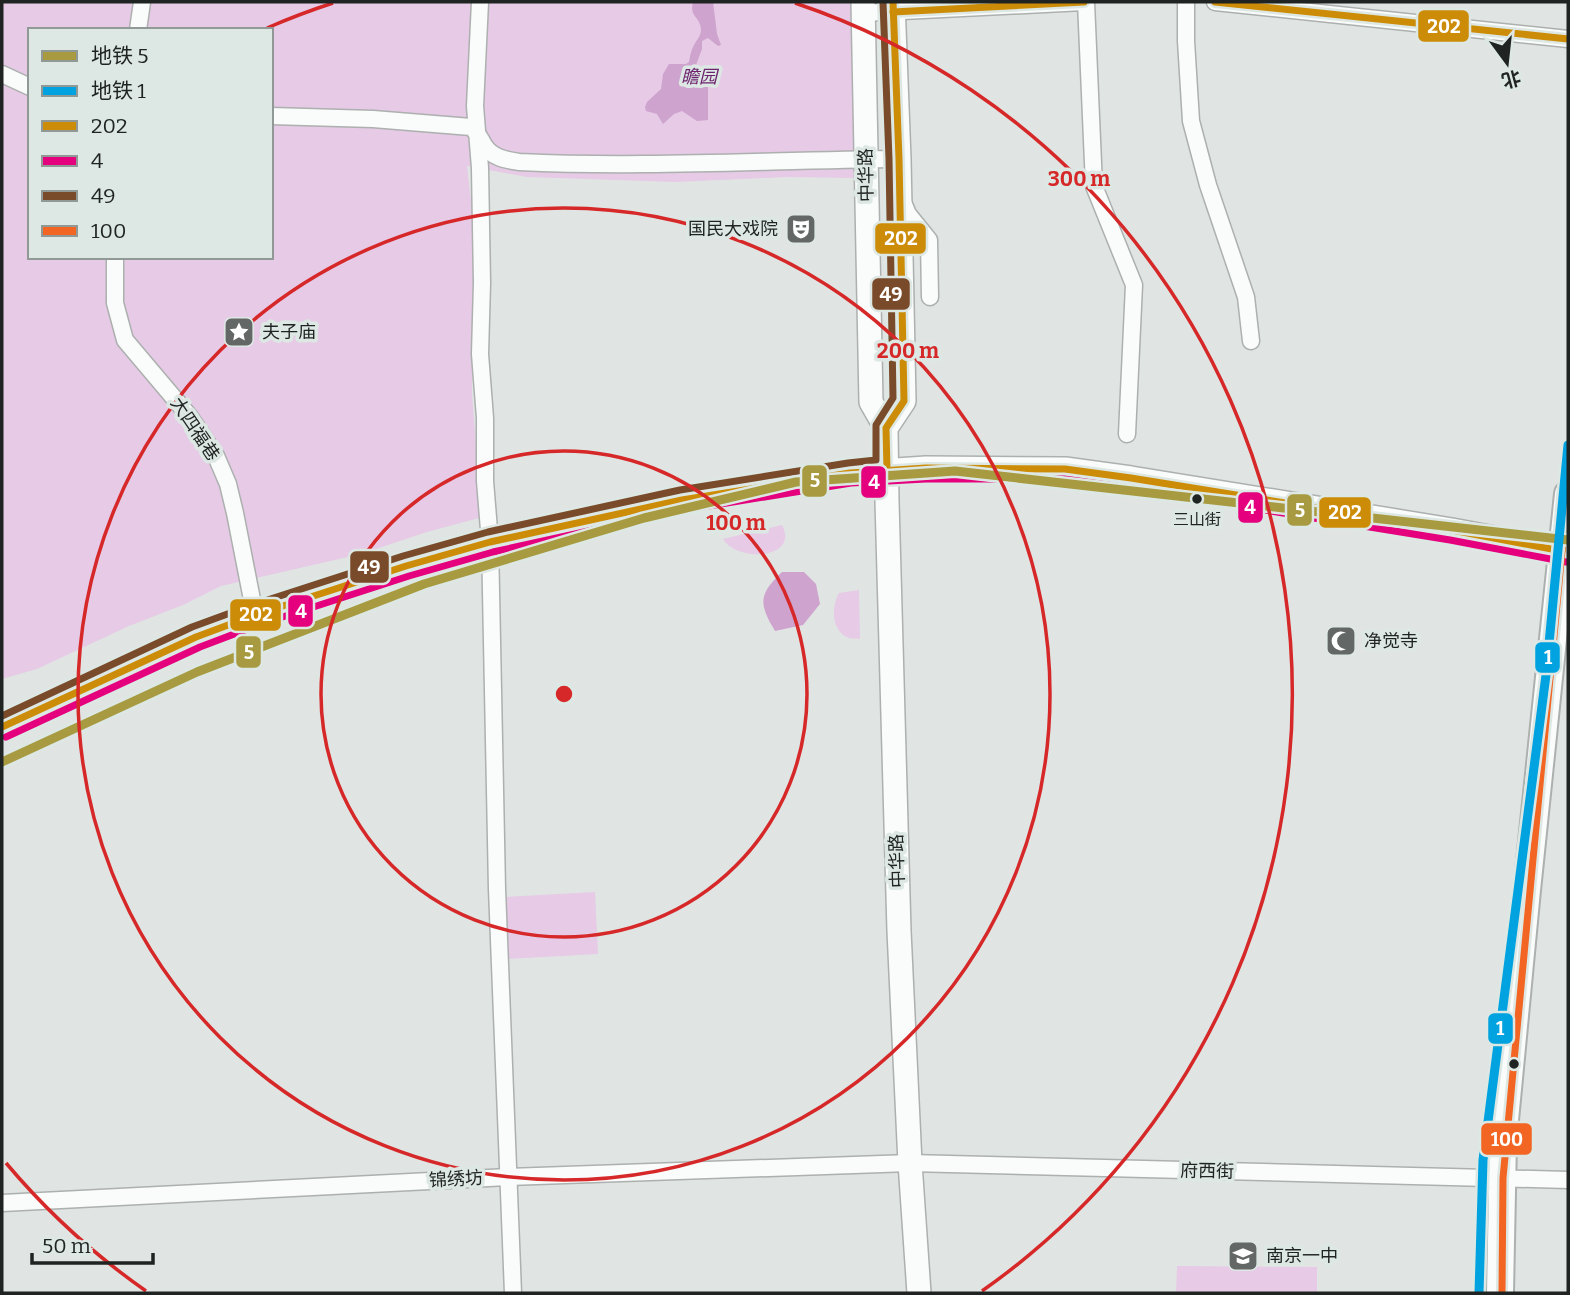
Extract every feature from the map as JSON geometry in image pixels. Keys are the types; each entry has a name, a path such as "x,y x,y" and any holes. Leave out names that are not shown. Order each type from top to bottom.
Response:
{"main road":[{"name":"中华路","path":"863,7 871,402 886,428 898,917 919,1293"},
{"name":"中华路","path":"886,428 904,401 893,7"},
{"path":"2,727 195,637 406,566 490,542 682,500 850,473 926,468 1065,469 1438,528 1565,551"},
{"path":"1500,1293 1503,1141 1525,903 1565,551 1568,494"}],"street":[{"path":"138,28 142,2"},
{"path":"480,2 475,106 480,168 480,354 490,542 497,888 513,1293"},
{"path":"863,7 1085,2 1094,186 1134,285 1127,434"},
{"path":"1186,2 1191,121 1208,185 1246,297 1251,341"},
{"path":"1216,2 1568,39"},
{"path":"2,74 28,86"},
{"path":"273,116 373,119 471,127 477,132 486,149 499,158 519,162 669,164 899,159"},
{"path":"899,193 908,214 929,240 930,297"},
{"name":"大四福巷","path":"115,259 115,303 125,340 190,417 216,456 228,484 254,615"},
{"name":"锦绣坊","path":"2,1203 508,1177 910,1163"},
{"name":"府西街","path":"910,1163 1568,1180"}],"green space":[{"name":"夫子庙","path":"2,2 867,2 854,178 787,177 676,182 527,177 467,166 480,304 472,360 479,518 361,554 221,586 37,669 2,679"},
{"path":"782,525 785,536 782,545 765,554 741,552 730,547 723,539"},
{"path":"859,590 860,639 843,635 834,618 839,593"},
{"path":"595,892 598,954 508,959 504,897"},
{"path":"1177,1266 1317,1267 1317,1293 1176,1293"}],"shaded area":[{"path":"693,2 713,2 721,45 718,46 708,38 702,41 702,49 690,81 708,85 708,120 697,121 682,111 663,124 657,114 646,111 645,107 661,89 663,74 669,64 689,62 701,31 692,11"},
{"path":"782,572 804,572 816,584 820,604 803,625 775,631 766,613 764,599 769,587"}],"metro line":[{"name":"1","path":"1479,1293 1483,1160 1546,675 1568,445"},
{"name":"5","path":"2,762 197,672 424,584 644,518 796,482 955,471 1568,540"}],"transit line":[{"name":"49","path":"2,716 192,627 403,556 488,532 680,490 876,460 876,425 893,398 883,2"},
{"name":"202","path":"887,470 886,428 904,401 893,2"},
{"name":"202","path":"893,12 1084,2"},
{"name":"202","path":"1215,2 1568,39"},
{"name":"202","path":"2,727 196,637 406,566 490,542 682,500 850,473 926,468 1065,469 1452,530 1562,551 1568,494"},
{"name":"100","path":"1502,1293 1503,1178 1568,469"},
{"name":"4","path":"6,737 200,647 258,625 409,576 493,552 684,510 851,483 926,479 1064,479 1450,540 1566,562"}],"place":[{"name":"国民大戏院","path":"801,229"},
{"name":"夫子庙","path":"239,332"},
{"name":"三山街","path":"1197,499"},
{"name":"净觉寺","path":"1341,641"},
{"name":"南京一中","path":"1243,1256"}],"park label":[{"name":"瞻园","path":"699,77"}]}
